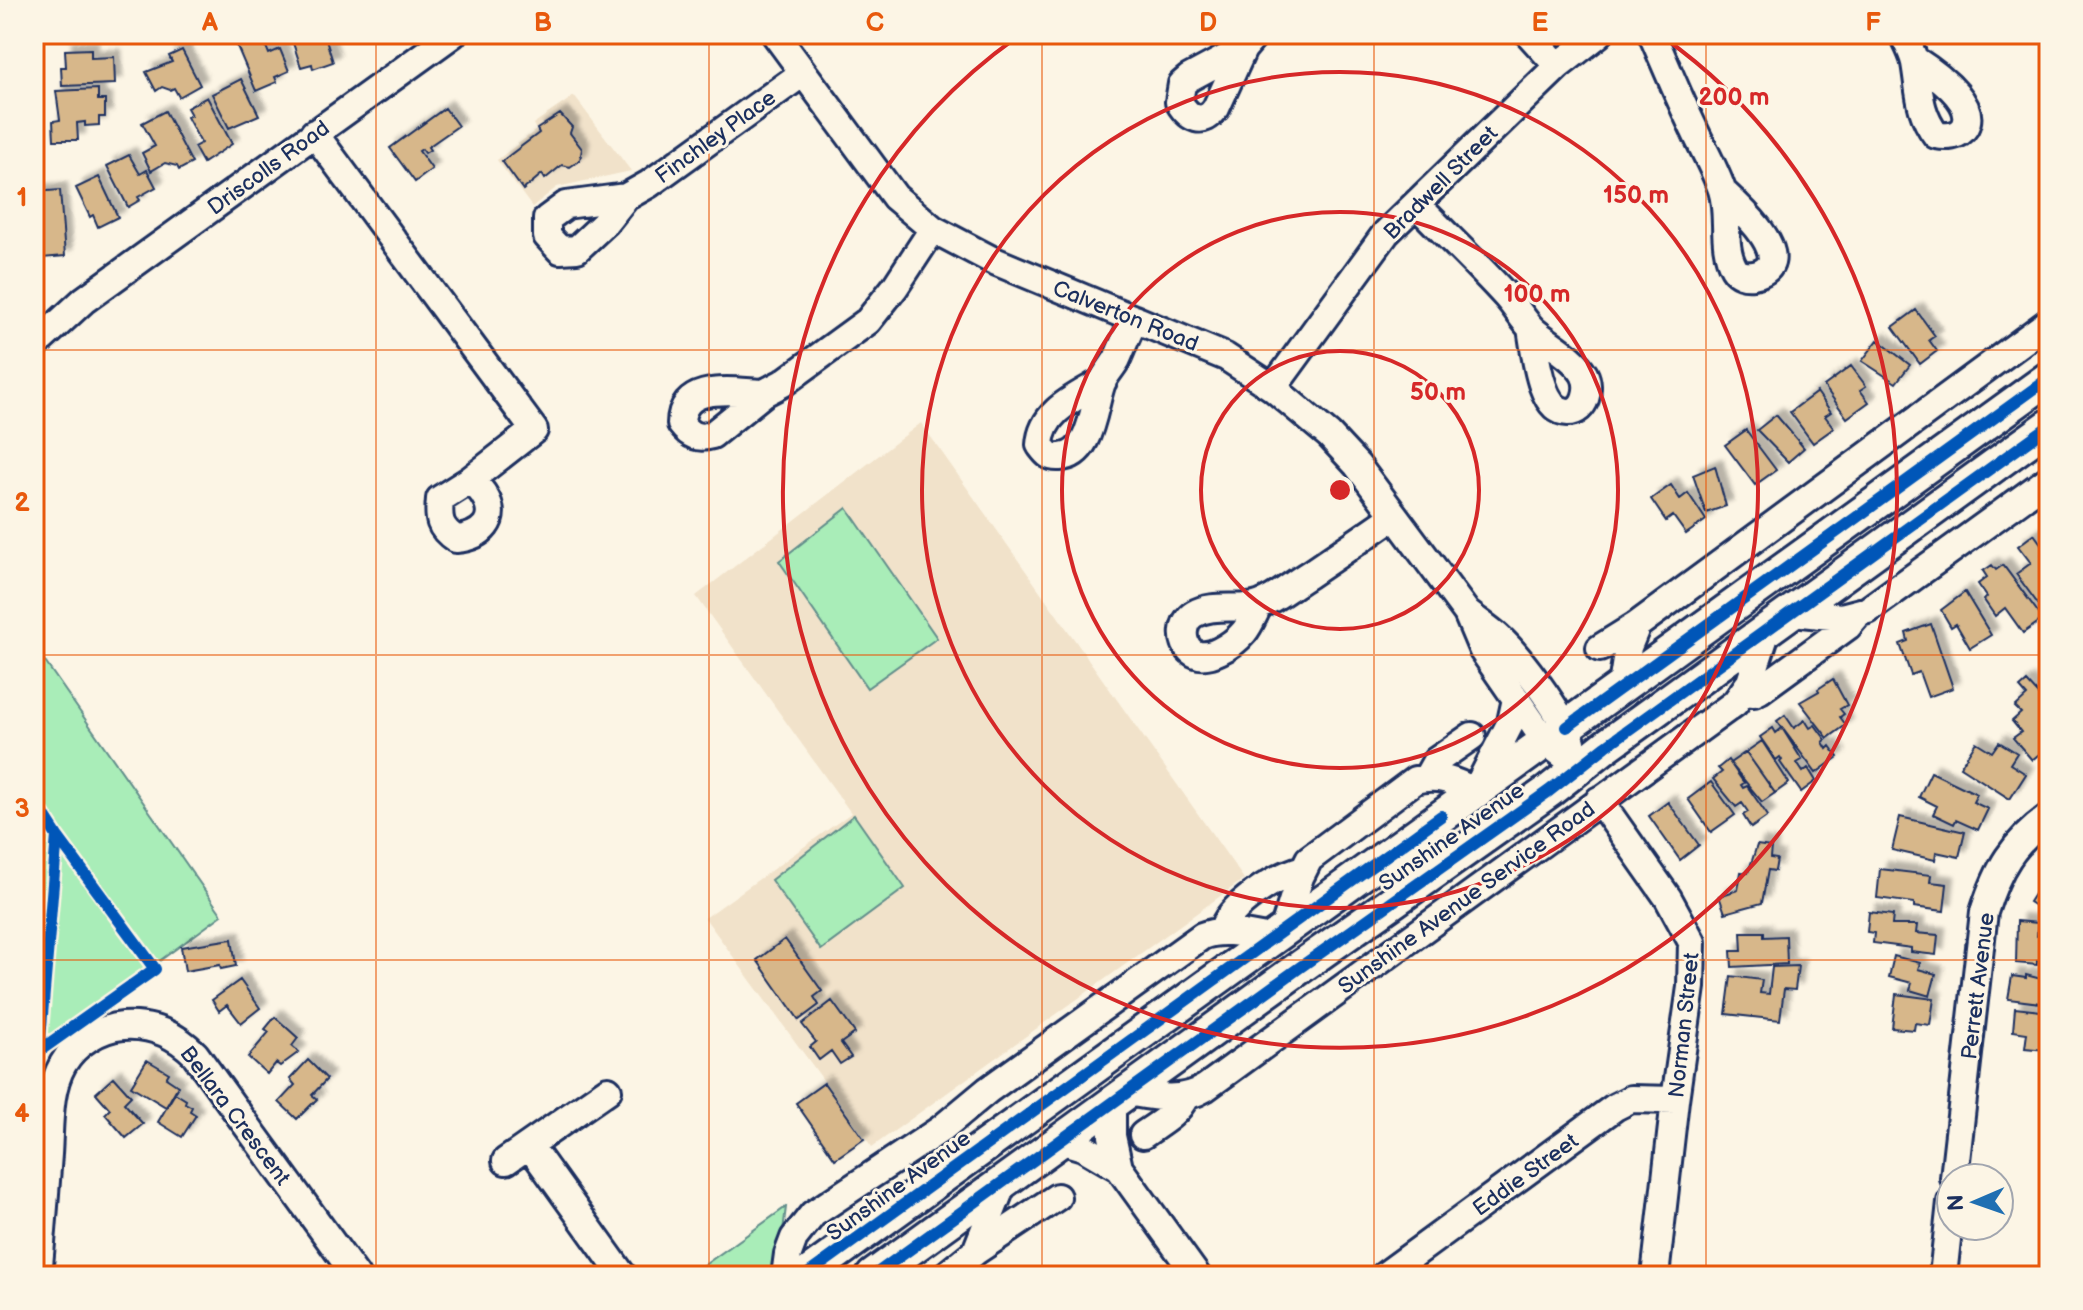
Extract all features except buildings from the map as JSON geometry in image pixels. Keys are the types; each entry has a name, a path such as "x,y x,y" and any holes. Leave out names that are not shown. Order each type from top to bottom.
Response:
{"main road":[{"name":"Sunshine Avenue","path":"805,1276 2049,378"},
{"name":"Sunshine Avenue","path":"873,1276 1580,768 1606,746 2049,426"}],"street":[{"name":"Driscolls Road","path":"34,346 84,300 453,34"},
{"name":"Calverton Road","path":"775,34 895,197 933,229 992,260 1226,357 1273,388 1329,435 1348,455 1467,613 1483,651 1516,699 1556,734"},
{"path":"1529,34 1558,66"},
{"name":"Bradwell Street","path":"1273,388 1386,233 1558,66 1599,34"},
{"path":"1652,34 1723,192"},
{"path":"1903,34 1915,60"},
{"name":"Finchley Place","path":"626,197 649,184 803,73"},
{"path":"314,133 534,430 470,480"},
{"path":"1416,204 1507,297 1531,328"},
{"path":"764,393 783,383 868,321 895,287 933,229"},
{"name":"Driscolls Road","path":"34,322 56,315 84,300"},
{"path":"1103,381 1135,319"},
{"path":"1600,648 1637,625 2049,322"},
{"name":"Sunshine Avenue Service Road","path":"1143,1135 1173,1114 1185,1097 1205,1088 1735,703 1745,692 1761,654 1780,621 1841,617 1868,610 2049,479"},
{"path":"1259,605 1394,516"},
{"name":"Calverton Road","path":"1467,613 1499,637 1556,734 1580,768"},
{"name":"Sunshine Avenue Service Road","path":"1745,692 1760,690 1848,626 1859,613"},
{"path":"1622,686 1628,647 1637,625"},
{"path":"785,1276 794,1238 813,1214 941,1129 998,1082 1202,936 1222,932 1277,934 1303,869 1317,852 1415,780 1427,777 1457,781 1475,792 1511,722 1516,699"},
{"path":"1427,777 1436,761 1472,736"},
{"name":"Norman Street","path":"1599,800 1668,898 1692,942 1691,987 1655,1276"},
{"name":"Perrett Avenue","path":"1956,1162 1984,912 1994,880 2009,854 2032,829 2049,817"},
{"path":"1222,932 1224,921 1232,912 1283,876 1303,869"},
{"name":"Bellara Crescent","path":"38,1276 51,1111 57,1076 72,1051 86,1040 109,1029 135,1026 159,1030 185,1044 195,1054 356,1276"},
{"path":"506,1161 608,1090"},
{"path":"1185,1097 1120,1098 1112,1136 1119,1168 1197,1276"},
{"name":"Eddie Street","path":"1384,1276 1615,1107 1631,1099 1675,1100"},
{"path":"1060,1140 1083,1147 1119,1168"},
{"path":"529,1145 623,1276"},
{"path":"976,1251 1003,1183"},
{"path":"945,1276 976,1251 1057,1197"},
{"path":"1943,1276 1947,1242"}],"shaded area":[{"path":"574,96 631,171 557,187 532,207 497,160 536,130 533,124"},
{"path":"921,423 1244,879 872,1147 705,918 851,813 696,596"}],"green space":[{"path":"847,508 937,638 867,688 779,561"},
{"path":"34,646 222,915 34,1053"},
{"path":"854,815 905,888 821,950 771,880"},
{"path":"786,1207 779,1252 767,1276 689,1276"}],"cycle path":[{"path":"1567,727 2049,378"},
{"path":"873,1276 1549,791 1606,746 2049,426"},
{"path":"34,800 155,969 39,1051"},
{"path":"805,1276 1441,816"},
{"path":"39,1051 57,836"}]}
